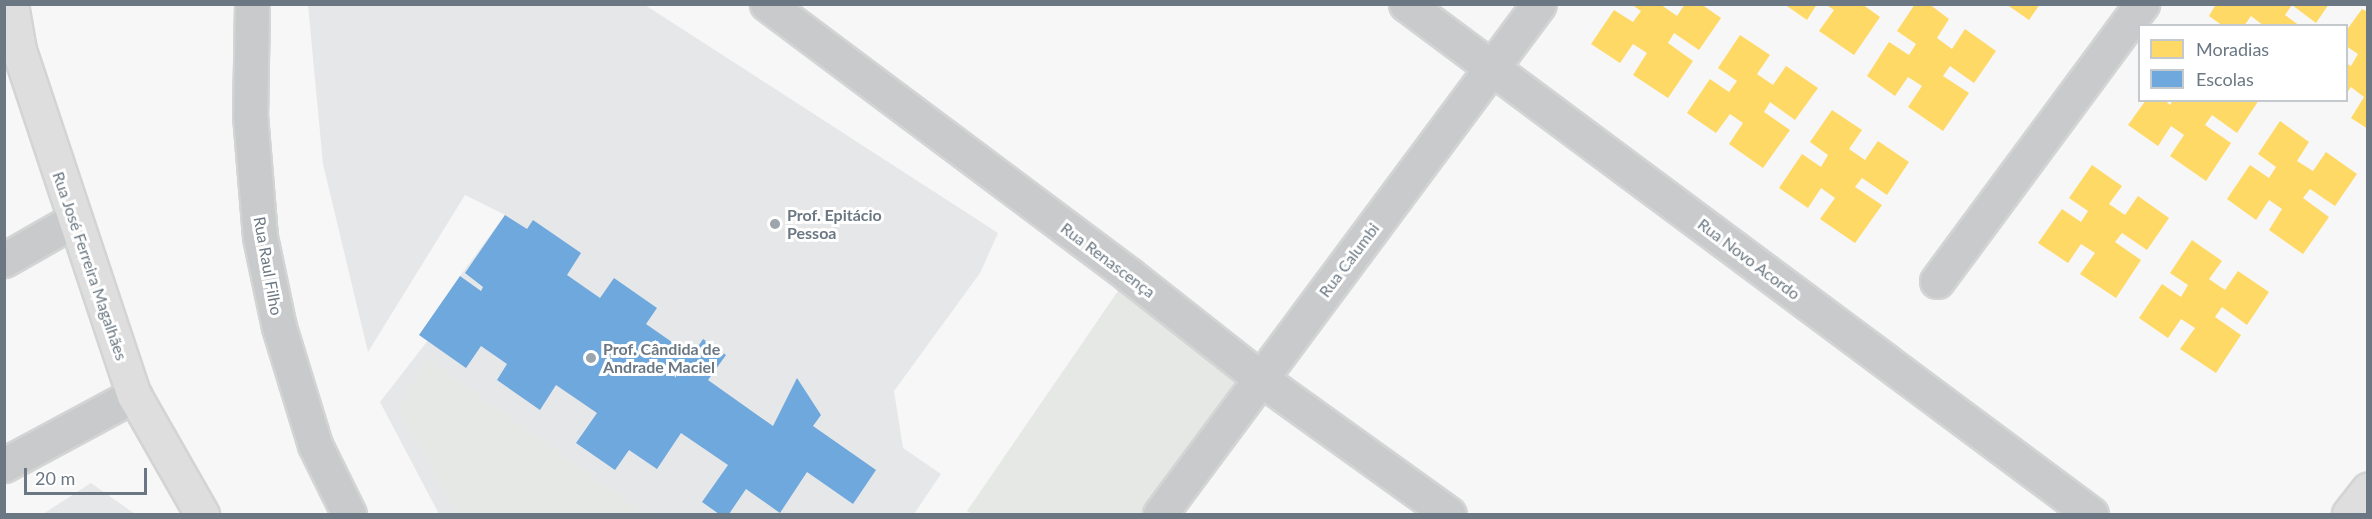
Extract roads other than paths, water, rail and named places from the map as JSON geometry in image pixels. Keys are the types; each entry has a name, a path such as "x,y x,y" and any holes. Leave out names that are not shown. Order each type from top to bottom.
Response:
{"main road":[{"name":"Rua José Ferreira Magalhães","path":"11,4 12,52 74,220 134,395 202,514"},
{"path":"2349,514 2367,490"}],"street":[{"name":"Rua Raul Filho","path":"252,4 250,116 260,237 279,327 311,435 350,514"},
{"name":"Rua Renascença","path":"767,4 1129,275 1260,380 1449,514"},
{"name":"Rua Novo Acordo","path":"1406,4 2091,514"},
{"name":"Rua Calumbi","path":"1160,514 1539,4"},
{"path":"1937,281 2142,4"},
{"path":"4,260 74,220"},
{"path":"4,465 134,395"}],"place":[{"name":"Prof. Epitácio Pessoa","path":"775,224"},
{"name":"Prof. Cândida de Andrade Maciel","path":"591,358"}]}
